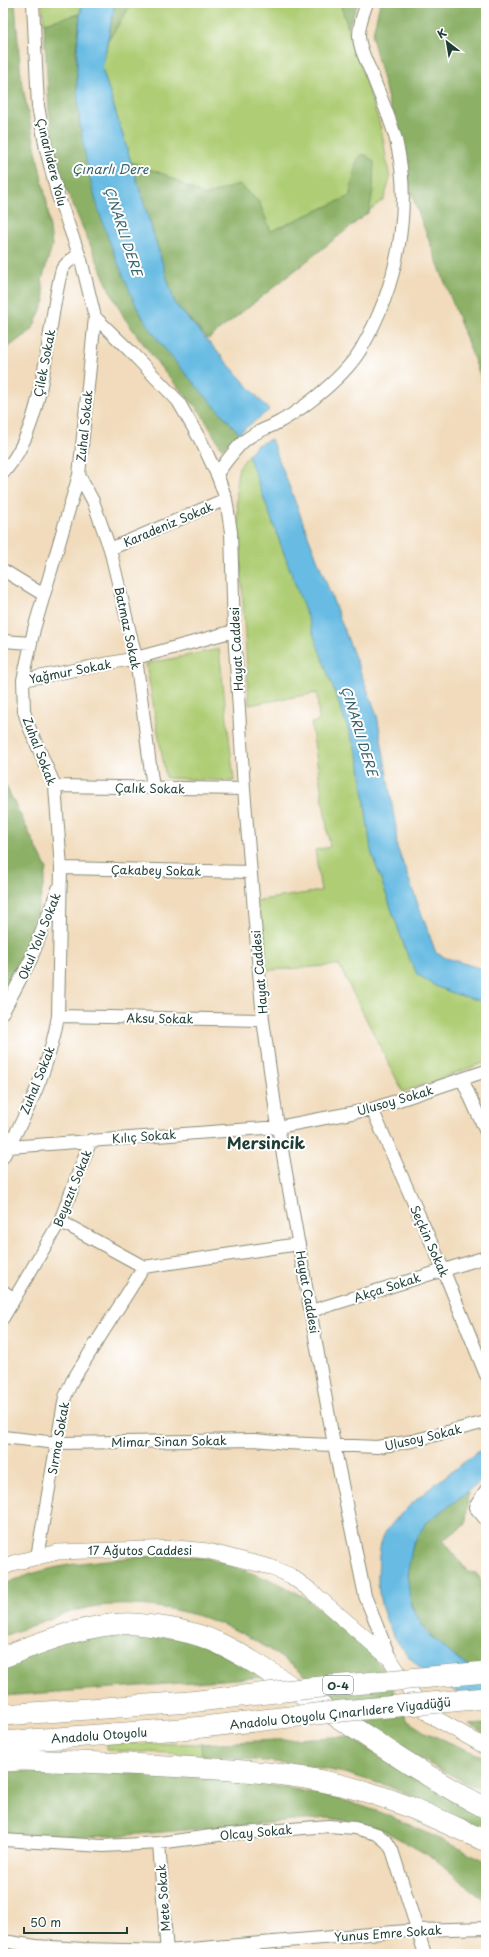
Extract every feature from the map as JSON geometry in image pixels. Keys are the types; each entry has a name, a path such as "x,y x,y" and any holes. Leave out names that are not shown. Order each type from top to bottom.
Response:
{"highway":[{"path":"3,1657 50,1639 84,1630 133,1624 172,1630 215,1642 252,1661 426,1775 486,1808"},
{"name":"O-4","path":"3,1715 190,1702 310,1688 486,1672"},
{"name":"Anadolu Otoyolu Çınarlıdere Viyadüğü","path":"194,1728 342,1711 486,1698"},
{"name":"Anadolu Otoyolu","path":"3,1742 194,1728"},
{"path":"3,1761 21,1760 149,1764 226,1769 296,1776 361,1790 418,1810 486,1842"}],"street":[{"name":"Çınarlıdere Yolu","path":"33,3 39,113 46,149 58,193 79,254 95,317"},
{"path":"217,474 244,441 258,431 280,422 305,406 336,378 360,351 374,323 390,281 400,244 403,202 401,166 395,139 363,53 359,36 361,18 367,3"},
{"name":"Çilek Sokak","path":"3,473 17,454 29,431 39,393 62,269 79,254"},
{"name":"Hayat Caddesi","path":"95,317 178,401 202,442 217,474 226,499 231,532 234,631 244,789 263,1020 278,1127 300,1244 334,1445 365,1596 390,1659"},
{"name":"Zuhal Sokak","path":"6,1152 43,1071 54,1036 58,1016 61,868 55,786 27,719 23,696 23,680 44,595 79,475 95,317"},
{"name":"Batmaz Sokak","path":"79,475 93,501 110,549 136,658 153,788"},
{"name":"Karadeniz Sokak","path":"110,549 226,499"},
{"path":"3,570 44,595"},
{"name":"Yağmur Sokak","path":"23,680 136,658 234,631"},
{"path":"3,640 31,643"},
{"name":"Çalık Sokak","path":"55,786 244,789"},
{"name":"Çakabey Sokak","path":"61,868 251,872"},
{"name":"Okul Yolu Sokak","path":"3,1012 32,959 61,881"},
{"name":"Aksu Sokak","path":"58,1016 263,1020"},
{"name":"Ulusoy Sokak","path":"278,1127 372,1109 462,1080 486,1070"},
{"path":"462,1080 486,1132"},
{"name":"Seçkin Sokak","path":"372,1109 486,1375"},
{"name":"Kılıç Sokak","path":"6,1152 92,1140 278,1127"},
{"name":"Beyazıt Sokak","path":"3,1318 60,1221 92,1140"},
{"path":"60,1221 144,1267 300,1244"},
{"name":"Akça Sokak","path":"311,1311 486,1257"},
{"name":"Sırma Sokak","path":"37,1557 65,1397 72,1381 144,1267"},
{"path":"3,1291 14,1299"},
{"name":"Ulusoy Sokak","path":"334,1445 377,1447 420,1440 486,1422"},
{"name":"Mimar Sinan Sokak","path":"3,1437 57,1443 256,1440 334,1445"},
{"path":"486,1490 475,1507 486,1520"},
{"name":"17 Ağutos Caddesi","path":"3,1568 58,1552 177,1548 208,1551 270,1567 291,1576 310,1590 390,1659 417,1701 430,1715 486,1747"},
{"name":"Olcay Sokak","path":"3,1840 103,1846 159,1843 314,1827 355,1828 377,1834 387,1842 392,1850 425,1954"},
{"name":"Mete Sokak","path":"159,1843 167,1953"},
{"name":"Yunus Emre Sokak","path":"3,1941 83,1949 167,1953 418,1930 486,1928"}],"green space":[{"path":"3,3 15,3 21,79 47,203 52,246 42,280 45,301 32,330 3,351"},
{"path":"42,3 82,3 80,14 44,23"},
{"path":"115,3 132,3 108,41"},
{"path":"132,3 340,3 381,128 390,179 384,199 208,339 175,304 102,68 108,41"},
{"path":"340,3 358,3 348,28"},
{"path":"380,3 486,3 486,397 480,375 414,201 372,37"},
{"path":"80,14 76,51 79,122 113,251 141,315 163,346 239,433 222,449 201,413 162,369 125,319 110,291 58,170 49,110 44,23"},
{"path":"360,155 366,155 374,162 373,190 369,212 208,339 175,304 131,162 166,175 205,196 239,184 259,202 271,231 348,197 350,194 357,160"},
{"path":"257,445 424,953 486,983 486,1062 403,1092 339,965 259,971 254,901 321,891 315,850 330,847 311,723 319,721 317,693 249,705 236,483 239,467"},
{"path":"219,649 234,781 166,778 146,664"},
{"path":"3,780 47,869 37,913 11,983 3,994"},
{"path":"468,1492 466,1524 443,1540 468,1572 476,1573 486,1586 486,1679 440,1645 428,1631 417,1617 410,1601 407,1582 409,1562 415,1541 423,1527 435,1515"},
{"path":"172,1554 213,1559 276,1582 303,1596 362,1644 384,1670 408,1721 425,1732 486,1758 486,1793 432,1765 393,1742 366,1724 298,1670 270,1650 230,1628 188,1613 166,1608 143,1606 98,1606 63,1614 3,1636 3,1585 43,1570 86,1562"},
{"path":"126,1632 195,1640 264,1677 3,1696 3,1669 58,1641"},
{"path":"486,1724 486,1735 469,1725"},
{"path":"350,1736 397,1769 486,1817 486,1830 388,1786 344,1773 304,1765 202,1755 201,1744"},
{"path":"106,1743 201,1744 202,1755 106,1750"},
{"path":"3,1772 141,1773 215,1778 289,1788 347,1801 408,1824 486,1861 486,1902 435,1859 385,1831 364,1824 329,1818 127,1835 80,1837 3,1833"}],"water":[{"name":"Çınarlı Dere","path":"82,3 115,3 102,68 175,304 269,410 239,433 175,362 152,332 136,306 110,242 98,209 89,176 78,107 78,38"},
{"name":"ÇINARLI DERE","path":"271,439 377,715 396,828 397,847 436,953 446,958 486,970 486,1002 458,995 437,987 417,974 407,954 371,851 359,759 248,455 257,445"},
{"path":"486,1446 486,1478 426,1523 413,1544 407,1574 411,1606 426,1632 454,1656 486,1679 486,1708 431,1676 419,1667 399,1644 392,1632 381,1604 378,1575 381,1543 385,1533 394,1522 405,1510 432,1487"}],"district":[{"name":"Mersincik","path":"266,1142"}]}
